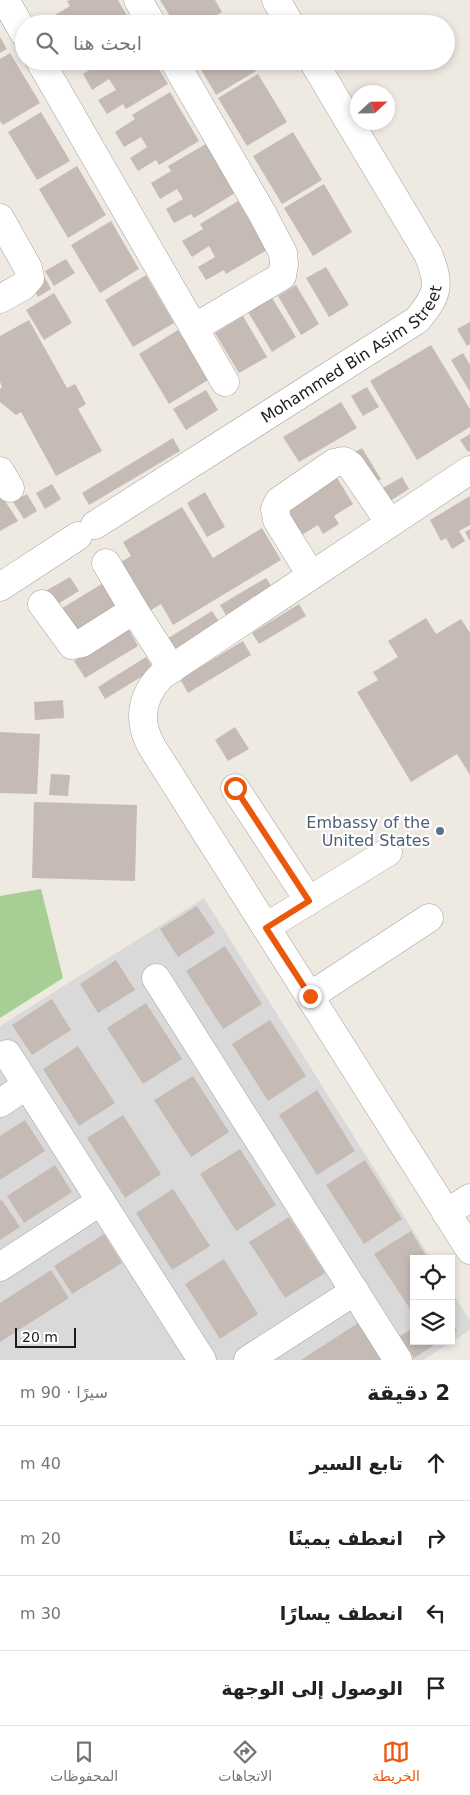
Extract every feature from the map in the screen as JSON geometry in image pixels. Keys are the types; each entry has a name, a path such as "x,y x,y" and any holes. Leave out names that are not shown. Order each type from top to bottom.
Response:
{"street":[{"path":"5,0 15,17"},
{"path":"138,0 147,15"},
{"path":"276,0 285,15"},
{"path":"45,70 225,382"},
{"path":"179,70 262,213 283,253 284,264 282,276 194,328"},
{"name":"Mohammed Bin Asim Street","path":"0,587 417,320 430,305 436,288 436,272 428,254 318,70"},
{"path":"0,218 28,268 30,278 23,286 0,299"},
{"path":"311,576 276,520 275,509 279,501 334,463 344,461 351,466 390,523"},
{"path":"470,470 172,669 154,683 148,693 142,715 146,737 470,1250"},
{"path":"106,564 172,669"},
{"path":"42,604 72,646 82,643 134,610"},
{"path":"235,788 309,901"},
{"path":"266,928 388,852"},
{"path":"310,996 429,918"},
{"path":"156,978 398,1360"},
{"path":"7,1054 202,1360"},
{"path":"0,1103 27,1085"},
{"path":"446,1213 470,1198"},
{"path":"0,1266 101,1201"},
{"path":"248,1360 355,1291"}],"shaded area":[{"path":"204,898 428,1255 410,1255 410,1345 446,1345 423,1360 0,1360 0,1026"},
{"path":"455,1297 470,1320 470,1330 455,1340"}],"green space":[{"path":"41,889 63,978 0,1018 0,896"}],"building":[{"path":"118,0 127,15 55,15 70,6 67,1"},
{"path":"160,0 215,0 222,12 217,15 169,15"},
{"path":"0,37 7,49 0,53"},
{"path":"10,53 15,61 15,70 20,70 40,103 3,125 0,121 0,59"},
{"path":"89,70 159,70 168,84 126,109 123,104 107,114 98,100 116,90 109,79 92,90 83,74"},
{"path":"201,70 256,70 256,71 216,95"},
{"path":"258,74 287,122 247,146 218,98"},
{"path":"170,92 199,141 159,165 156,160 138,171 130,158 147,147 141,137 124,147 115,132 135,119 132,115"},
{"path":"41,112 70,161 37,180 8,132"},
{"path":"293,132 322,180 282,204 253,156"},
{"path":"206,144 235,193 194,218 191,214 174,223 166,209 183,199 177,189 160,199 151,183 171,171 168,166"},
{"path":"77,166 106,215 68,238 39,189"},
{"path":"324,184 352,232 313,256 284,208"},
{"path":"238,201 267,250 226,274 224,270 206,280 198,267 215,257 209,246 192,257 182,241 203,229 200,224"},
{"path":"111,221 139,269 100,293 71,245"},
{"path":"66,259 75,273 54,286 45,271"},
{"path":"326,267 349,305 329,317 306,278"},
{"path":"146,275 174,323 133,347 105,300"},
{"path":"44,276 51,289 38,297 31,284"},
{"path":"296,285 319,324 301,335 278,296"},
{"path":"54,293 72,323 44,340 26,310"},
{"path":"272,298 296,337 272,352 248,312"},
{"path":"243,316 267,357 239,373 215,333"},
{"path":"29,320 67,388 75,384 86,404 78,409 102,451 56,476 21,412 16,415 0,402 0,389 2,387 0,382 0,336"},
{"path":"470,322 470,344 467,346 457,329"},
{"path":"178,330 208,380 169,404 139,354"},
{"path":"431,345 470,409 470,427 417,460 370,381"},
{"path":"463,353 470,365 470,392 451,360"},
{"path":"367,387 379,407 363,416 351,396"},
{"path":"206,390 218,410 186,430 173,409"},
{"path":"341,402 357,428 299,462 283,437"},
{"path":"470,434 470,451 468,452 460,440"},
{"path":"173,438 180,451 89,505 82,493"},
{"path":"362,448 381,479 369,487 350,455"},
{"path":"334,473 353,504 334,516 339,524 323,534 318,525 297,538 278,507"},
{"path":"402,477 409,489 382,506 374,493"},
{"path":"52,484 61,499 45,509 36,493"},
{"path":"205,492 225,527 207,537 187,503"},
{"path":"0,493 18,521 0,531"},
{"path":"27,494 37,511 24,519 13,502"},
{"path":"470,496 470,525 459,531 465,541 452,549 446,538 441,541 430,520"},
{"path":"182,507 213,558 262,528 281,560 173,625 161,604 148,612 119,563 131,556 123,542"},
{"path":"470,529 470,541 465,532"},
{"path":"70,577 79,591 51,608 42,593"},
{"path":"266,578 275,592 229,620 220,605"},
{"path":"110,579 126,606 70,640 54,613"},
{"path":"299,604 306,616 259,644 252,633"},
{"path":"212,611 222,626 175,655 165,640"},
{"path":"426,618 436,634 461,619 470,633 470,775 457,754 411,782 357,692 378,680 373,672 398,657 388,641"},
{"path":"128,628 138,646 85,678 74,661"},
{"path":"243,641 251,655 188,693 180,679"},
{"path":"146,657 154,669 105,699 98,687"},
{"path":"63,700 64,718 35,720 34,702"},
{"path":"235,727 249,749 228,761 215,740"},
{"path":"0,732 40,734 37,794 0,793"},
{"path":"51,774 70,775 68,796 49,795"},
{"path":"34,802 137,805 135,881 32,878"},
{"path":"197,906 215,933 178,957 160,929"},
{"path":"225,946 262,1004 223,1029 186,971"},
{"path":"116,960 135,990 98,1013 80,984"},
{"path":"52,999 71,1030 32,1055 12,1025"},
{"path":"146,1003 182,1059 143,1084 107,1028"},
{"path":"270,1020 306,1076 268,1101 232,1044"},
{"path":"78,1046 115,1103 79,1126 43,1069"},
{"path":"193,1076 229,1132 191,1157 154,1100"},
{"path":"317,1090 355,1151 317,1175 279,1115"},
{"path":"123,1115 161,1174 125,1198 87,1138"},
{"path":"25,1120 45,1151 0,1180 0,1136"},
{"path":"240,1149 276,1205 236,1231 200,1174"},
{"path":"365,1160 402,1219 364,1244 326,1185"},
{"path":"55,1165 72,1192 24,1223 7,1196"},
{"path":"173,1189 210,1246 172,1270 136,1213"},
{"path":"2,1200 20,1227 0,1240 0,1201"},
{"path":"289,1217 325,1273 285,1298 249,1242"},
{"path":"411,1231 426,1255 410,1255 410,1309 374,1254"},
{"path":"104,1234 122,1263 72,1294 54,1266"},
{"path":"224,1259 258,1314 220,1339 185,1284"},
{"path":"51,1270 69,1298 0,1342 0,1303"},
{"path":"358,1323 382,1360 301,1360"},
{"path":"410,1330 410,1345 433,1346 414,1358 400,1336"}],"place":[{"name":"Embassy of the United States","path":"440,831"}],"route":[{"path":"235,788 309,901 266,928 310,996"}]}
